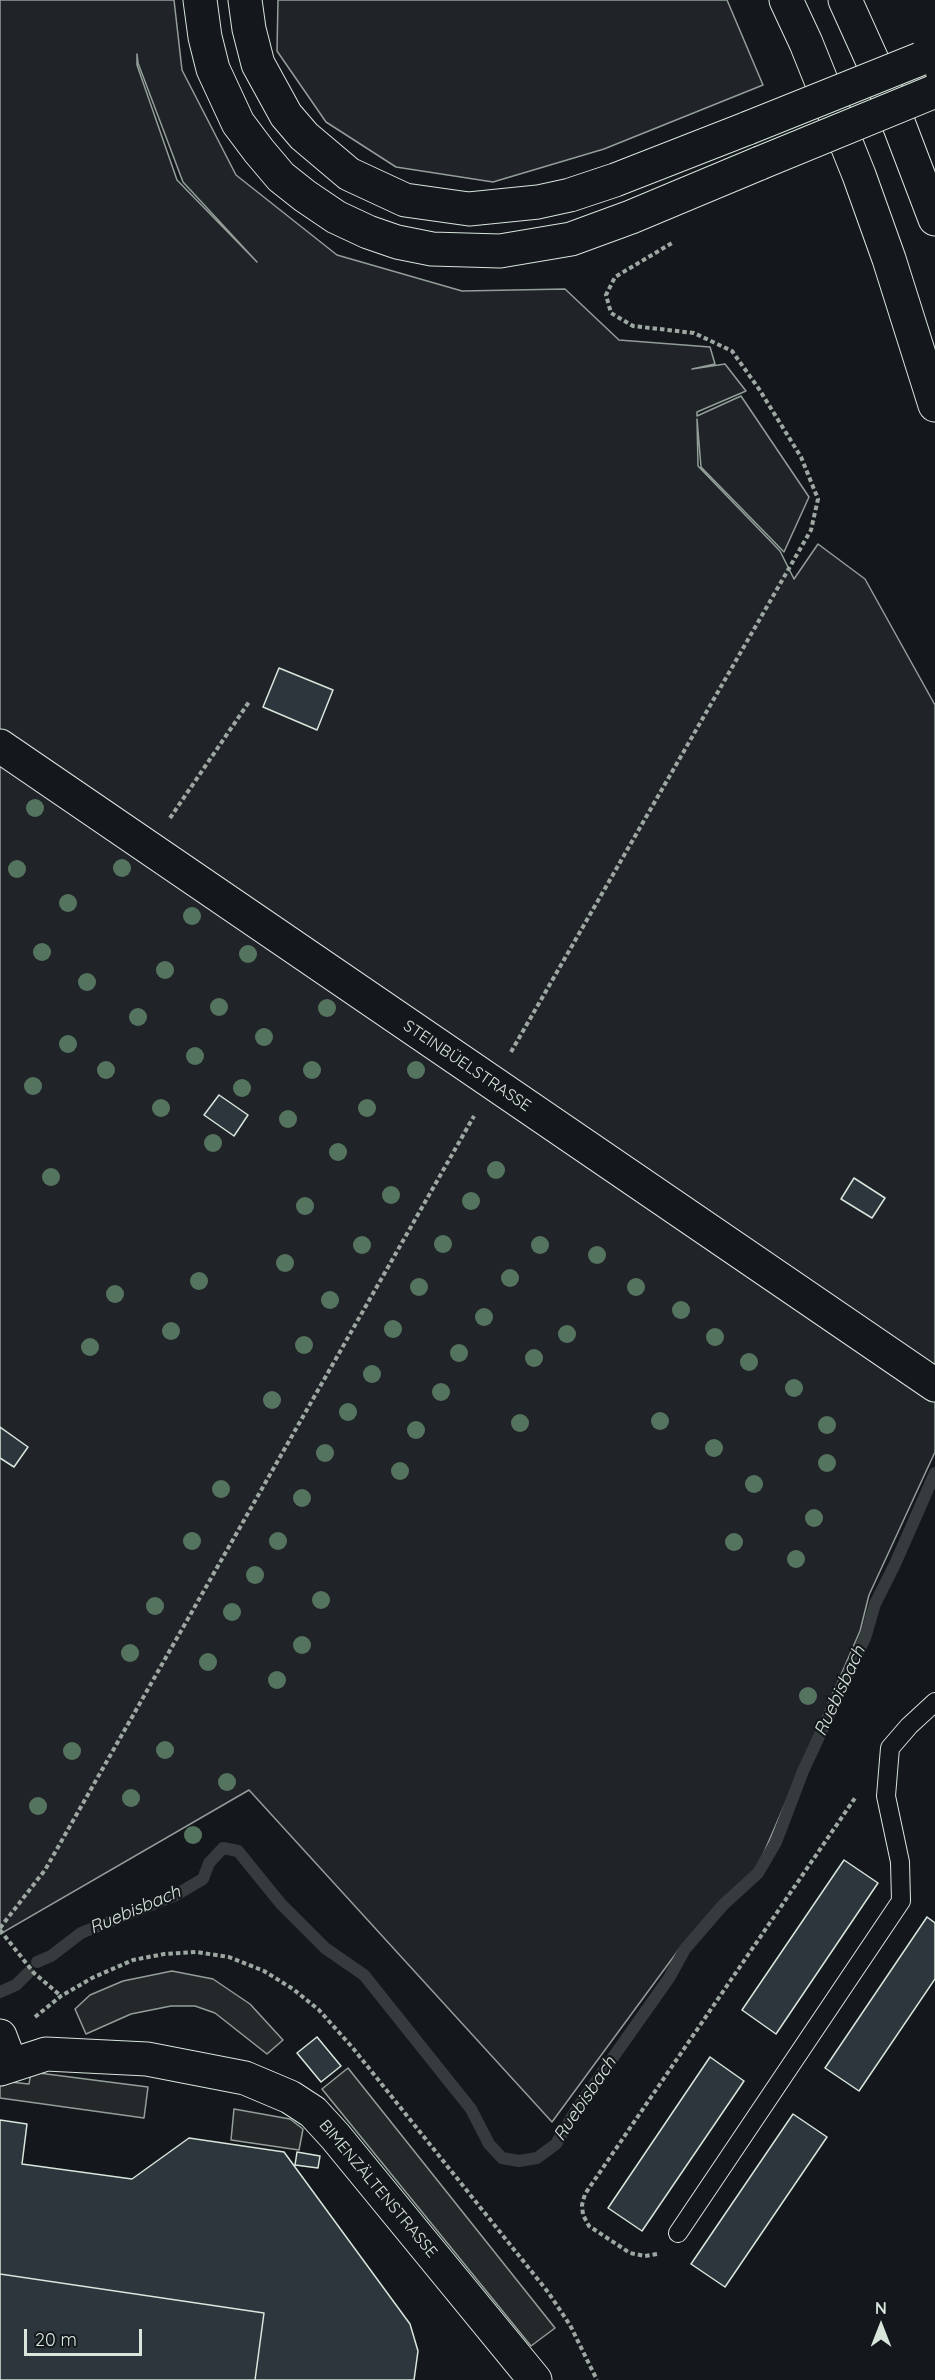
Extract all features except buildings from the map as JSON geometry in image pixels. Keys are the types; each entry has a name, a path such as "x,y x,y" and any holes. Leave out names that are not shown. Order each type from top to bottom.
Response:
{"main road":[{"path":"200,0 205,38 213,69 238,123 282,177 336,217 397,242 432,249 500,251 571,239 631,217 934,92"},
{"path":"244,0 258,64 286,115 303,136 349,174 405,200 469,209 538,202 570,195 662,163 927,55"},
{"path":"786,0 806,43 859,175 889,259 935,405"},
{"path":"845,0 887,93 935,219"},
{"name":"STEINBÜELSTRASSE","path":"0,746 934,1384"},
{"name":"BIMENZÄLTENSTRASSE","path":"4,2056 46,2054 147,2059 245,2078 290,2097 313,2112 335,2136 535,2380"}],"lane":[{"path":"678,2233 901,1901 900,1862 886,1796 890,1748 909,1726 935,1702"}],"path":[{"path":"61,1996 34,1973 0,1929 45,1870 811,530 818,499 801,458 759,388 732,351 694,333 633,326 611,313 606,295 615,277 674,242"},
{"path":"149,848 249,702"},
{"path":"678,2233 658,2254 645,2256 630,2253 589,2226 583,2215 582,2205 585,2194 856,1797"}],"shaded area":[{"path":"0,0 174,0 182,70 236,175 337,255 462,291 565,289 619,340 710,347 715,364 692,369 725,364 746,391 697,412 697,416 741,396 809,497 784,552 701,467 697,419 698,466 780,551 794,579 818,544 865,579 935,705 935,1452 869,1595 860,1631 755,1873 680,1948 552,2122 249,1790 0,1934","holes":["137,54 138,63 183,182 257,262 177,180 137,65"]},
{"path":"278,0 727,0 763,85 604,149 493,182 396,167 326,122 277,51"},
{"path":"172,1971 213,1979 250,2004 283,2040 267,2054 215,2013 195,2006 171,2006 131,2014 86,2034 75,2009 90,1995 123,1981"},
{"path":"348,2068 555,2328 531,2346 322,2089"},
{"path":"31,2072 148,2087 144,2118 0,2098 0,2081 29,2084"},
{"path":"234,2109 290,2119 303,2129 299,2150 231,2140"}],"waterway":[{"name":"Ruebisbach","path":"37,1962 51,1956 81,1933 174,1896 203,1879 209,1863 223,1848 238,1851 281,1904 325,1948 364,1975 471,2109 489,2144 502,2158 519,2161 537,2158 556,2144 576,2110 669,1978 685,1949 723,1905 758,1873 776,1842 803,1771 865,1638 875,1604 935,1473"},
{"name":"Ruebisbach","path":"0,1992 16,1985 28,1973"}]}
